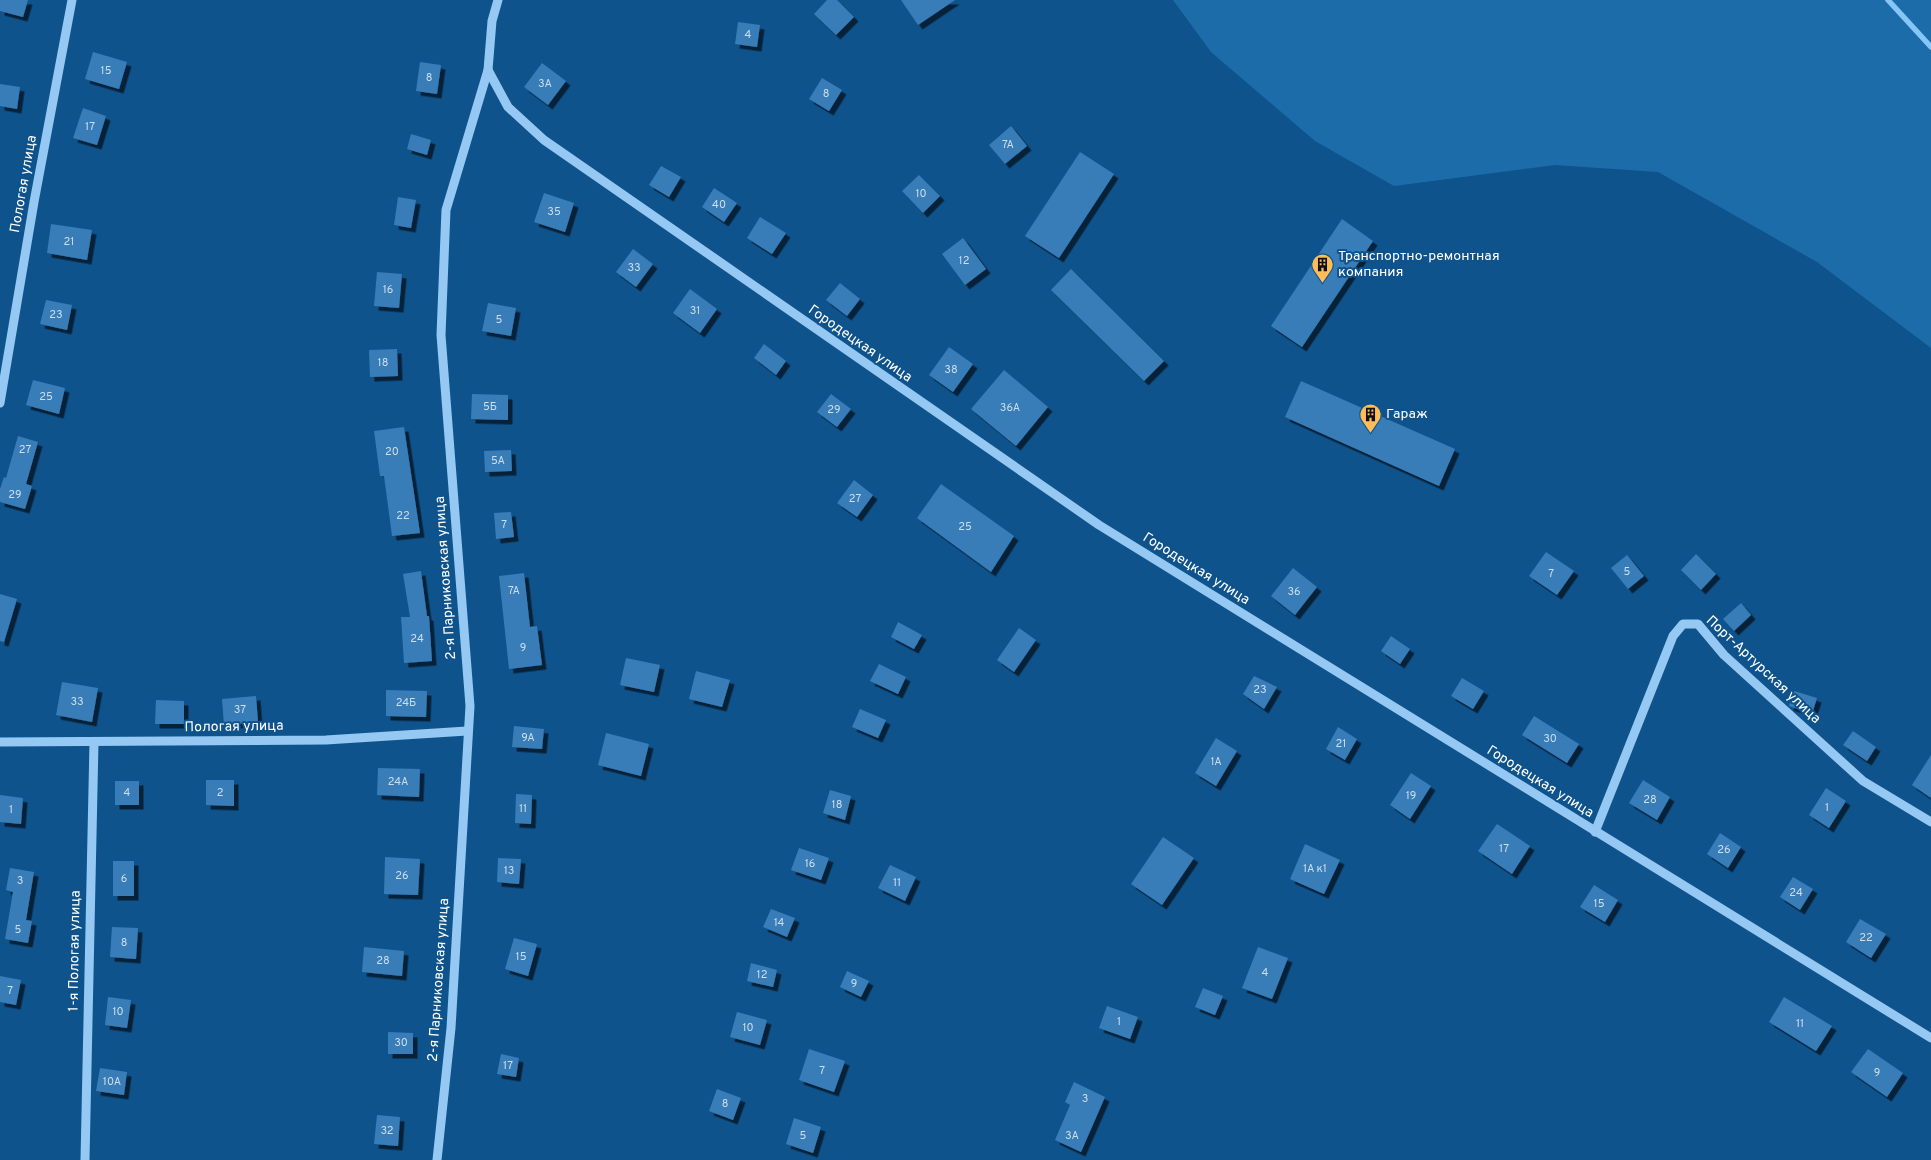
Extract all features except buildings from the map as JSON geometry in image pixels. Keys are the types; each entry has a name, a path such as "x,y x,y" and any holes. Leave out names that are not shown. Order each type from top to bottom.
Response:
{"street":[{"name":"Пологая улица","path":"0,404 34,202 72,0"},
{"name":"2-я Парниковская улица","path":"437,1160 451,1028 467,731 470,706 441,336 446,210 488,70 492,22 498,0"},
{"name":"Городецкая улица","path":"488,70 508,107 544,140 1053,494 1595,832 1931,1038"},
{"name":"Порт-Артурская улица","path":"1595,832 1673,636 1683,624 1698,624 1724,655 1863,781 1931,822"},
{"name":"Пологая улица","path":"0,742 326,740 467,731"},
{"name":"1-я Пологая улица","path":"85,1160 94,742"}],"shaded area":[{"path":"1173,0 1931,0 1931,348 1817,262 1658,172 1555,165 1394,186 1315,141 1211,52"}],"waterway":[{"path":"1888,0 1931,47"}],"place":[{"name":"Транспортно-ремонтная компания","path":"1322,283"},
{"name":"Гараж","path":"1370,433"}]}
